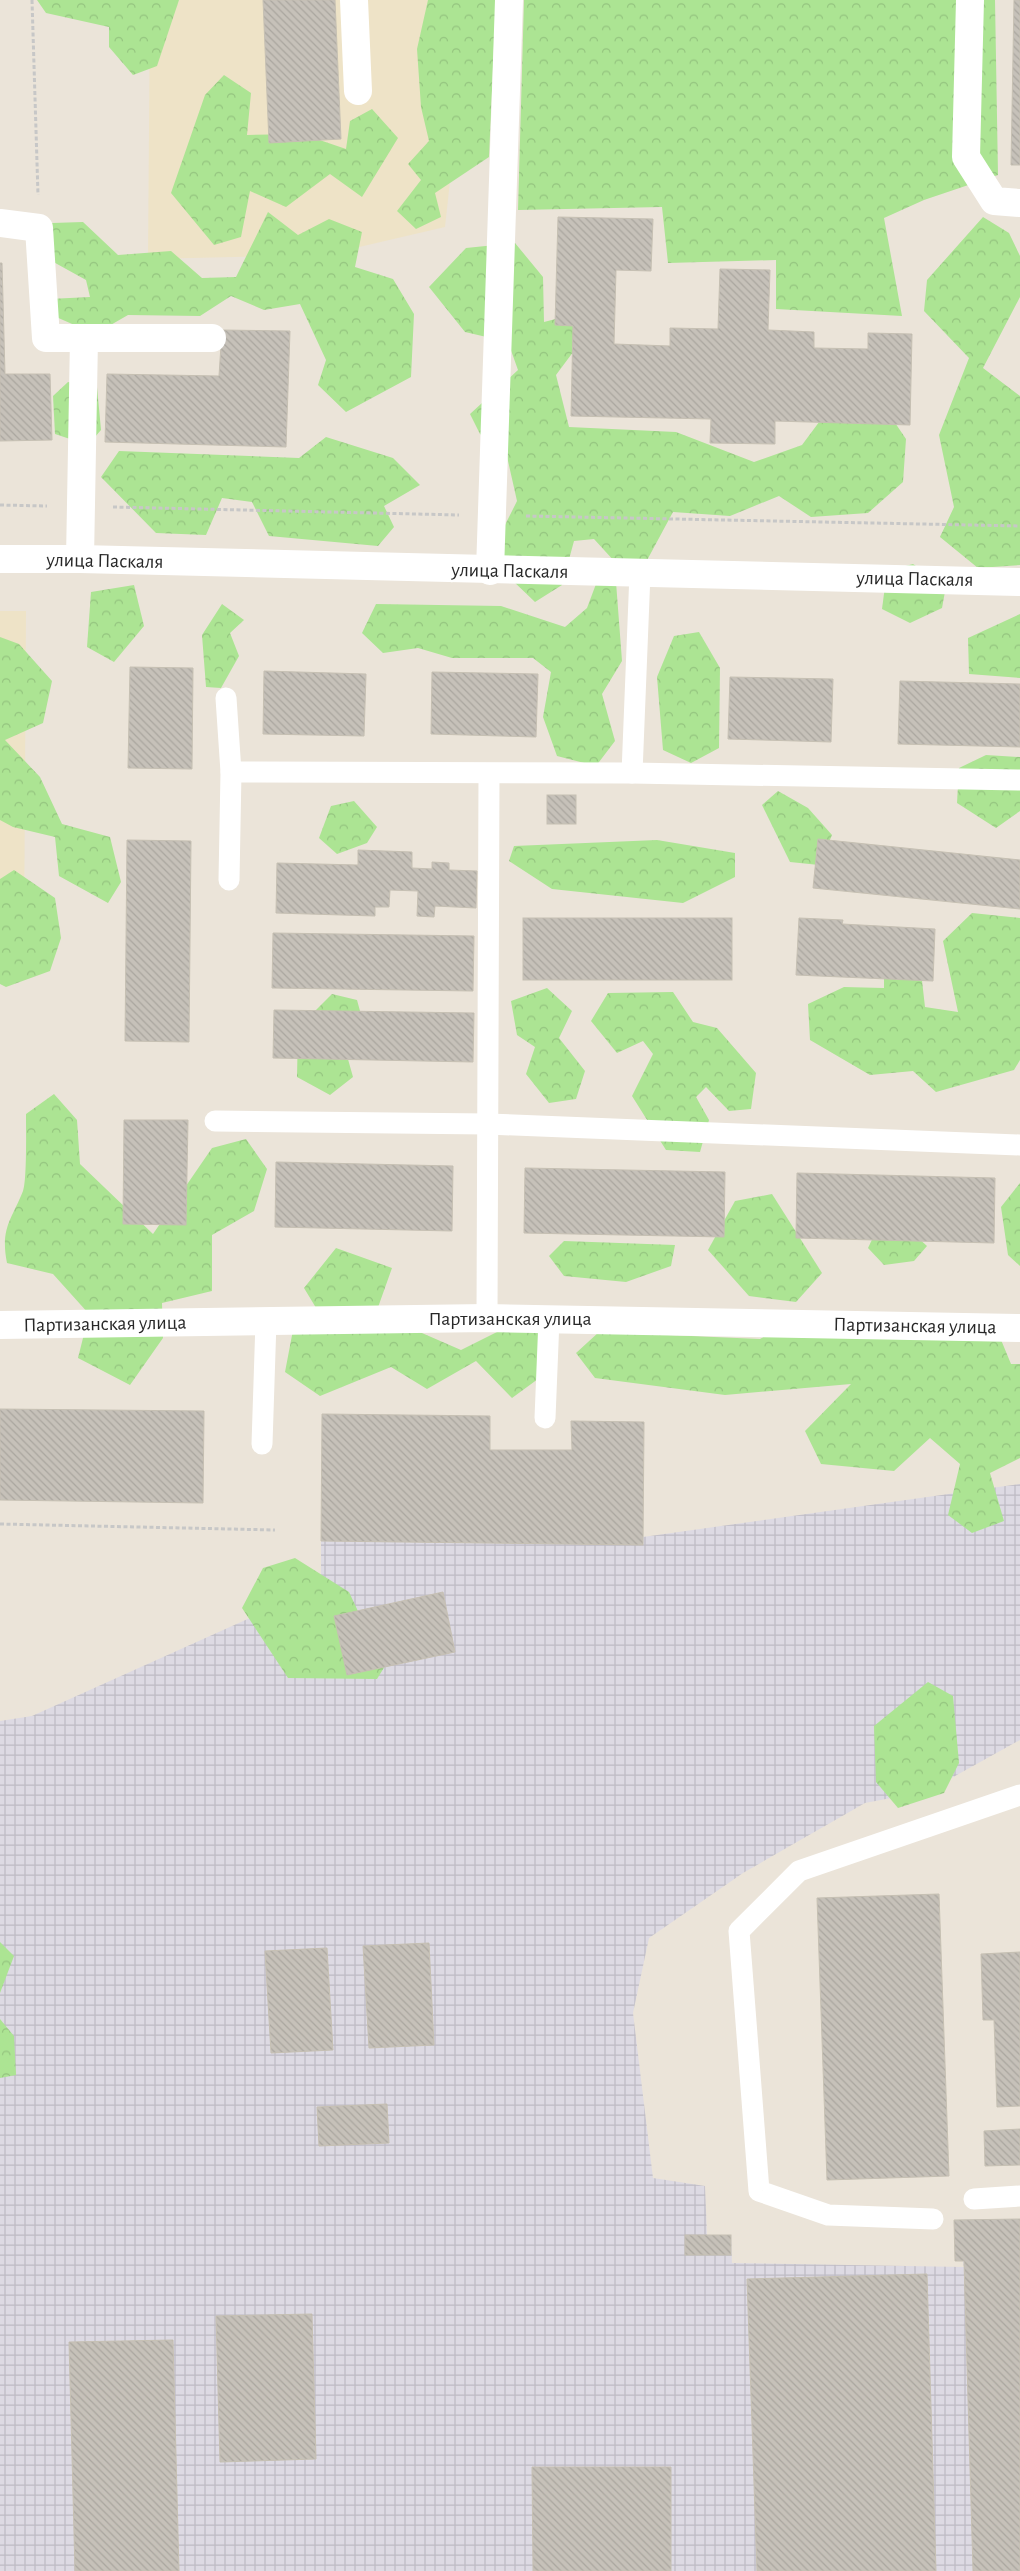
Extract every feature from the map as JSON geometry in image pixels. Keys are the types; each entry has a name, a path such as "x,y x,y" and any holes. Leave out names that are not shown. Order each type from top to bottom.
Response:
{"street":[{"path":"354,0 358,91"},
{"path":"490,571 509,0"},
{"path":"970,0 966,157 994,200 1020,203"},
{"path":"0,223 39,228 46,338 212,338"},
{"path":"80,559 84,338"},
{"name":"улица Паскаля","path":"0,559 80,559 490,571 1020,582"},
{"name":"Партизанская улица","path":"0,1325 487,1318 1020,1328"}],"lane":[{"path":"632,773 640,573"},
{"path":"226,698 231,772 229,880"},
{"path":"231,772 632,773 1020,780"},
{"path":"487,1318 489,774"},
{"path":"215,1121 488,1124 1020,1145"},
{"path":"545,1418 549,1319"},
{"path":"262,1444 266,1321"},
{"path":"933,2219 828,2215 759,2191 739,1931 798,1871 1020,1795"},
{"path":"974,2199 1020,2196"}],"path":[{"path":"32,0 39,228"},
{"path":"0,1524 275,1530"}],"shaded area":[{"path":"150,0 461,0 461,80 445,227 325,255 148,259"},
{"path":"0,611 26,611 24,949 0,949"},
{"path":"1020,1484 1020,1740 928,1791 865,1803 743,1873 649,1938 633,2013 653,2178 705,2186 707,2235 731,2235 732,2263 964,2267 954,2220 1020,2219 1020,2571 0,2571 0,1721 32,1716 321,1586 321,1541 642,1545 643,1537"}],"green space":[{"path":"37,0 179,0 157,66 133,75 109,47 109,27 46,13"},
{"path":"428,0 496,0 489,157 435,193 441,217 416,229 397,211 421,180 408,164 429,141 421,107 417,49"},
{"path":"524,0 995,0 998,175 924,200 884,218 902,316 776,309 776,260 668,263 662,207 518,210"},
{"path":"224,75 251,93 247,135 302,134 346,149 350,121 372,109 398,138 362,197 330,174 286,207 250,191 241,237 214,245 171,193 205,95"},
{"path":"268,212 298,235 329,219 362,232 355,267 393,279 414,314 411,377 346,412 318,385 326,360 300,304 264,310 231,296 200,316 128,315 95,334 47,313 49,299 90,297 86,280 48,259 52,223 83,222 118,255 171,251 202,278 236,277"},
{"path":"983,217 1009,233 1020,256 1020,297 983,368 1020,396 1020,565 978,568 940,537 954,507 939,435 969,358 924,311 927,280"},
{"path":"515,243 543,277 544,322 575,314 585,336 556,375 569,427 676,432 754,462 802,445 831,406 883,405 906,439 903,482 868,513 811,517 779,496 730,516 673,512 645,564 615,562 594,539 574,541 562,585 535,602 512,580 498,539 517,501 506,452 480,434 470,414 518,370 508,342 465,332 429,287 466,248"},
{"path":"68,382 97,387 101,430 88,445 55,434 53,396"},
{"path":"326,437 393,458 420,485 384,506 394,527 378,546 269,536 252,502 222,498 206,535 156,533 101,477 119,451 299,458"},
{"path":"913,564 946,586 942,608 910,623 882,609 887,571"},
{"path":"616,582 622,661 602,694 615,741 596,766 557,756 543,717 551,672 533,658 452,658 418,648 383,653 362,633 376,604 501,606 565,627 587,608 596,584"},
{"path":"134,585 144,626 114,662 87,647 91,592"},
{"path":"222,604 244,620 230,633 239,656 221,688 206,687 202,635"},
{"path":"1020,614 1020,678 969,674 968,638"},
{"path":"699,632 720,668 719,748 691,763 663,750 657,677 674,636"},
{"path":"0,637 19,644 52,681 43,723 5,740 40,777 62,824 110,837 121,882 108,903 59,876 55,837 13,827 0,820"},
{"path":"986,755 1020,757 1020,811 996,828 957,803 959,768"},
{"path":"778,791 808,808 832,835 819,865 790,862 762,805"},
{"path":"354,801 377,827 367,843 337,854 319,838 331,806"},
{"path":"657,840 735,853 735,877 683,903 552,889 509,861 514,846"},
{"path":"14,870 55,898 61,938 50,971 6,987 0,984 0,879"},
{"path":"972,913 1020,918 1020,1060 1014,1070 936,1092 913,1071 870,1075 810,1040 808,1004 844,987 884,988 884,964 920,963 925,1007 958,1012 943,941"},
{"path":"547,988 572,1011 559,1038 585,1071 576,1099 549,1103 526,1074 535,1047 517,1035 511,1001"},
{"path":"673,992 693,1022 717,1028 756,1073 751,1109 729,1111 706,1087 696,1097 709,1120 700,1152 666,1150 632,1096 653,1054 643,1041 617,1053 591,1021 608,993"},
{"path":"332,994 357,1000 363,1022 344,1045 353,1077 330,1095 297,1077 298,1028"},
{"path":"54,1094 77,1120 80,1164 153,1234 212,1148 246,1139 267,1169 254,1211 212,1235 212,1291 162,1303 163,1338 130,1385 78,1358 89,1314 53,1274 7,1263 5,1251 6,1232 24,1185 26,1114"},
{"path":"1020,1183 1020,1266 1008,1255 1001,1207"},
{"path":"772,1194 822,1273 796,1302 749,1296 708,1250 735,1201"},
{"path":"879,1225 905,1226 927,1246 914,1261 884,1265 868,1248"},
{"path":"564,1241 675,1245 671,1266 626,1282 564,1276 549,1256"},
{"path":"336,1248 392,1268 376,1313 461,1350 507,1327 538,1333 538,1379 512,1398 476,1361 427,1389 391,1367 320,1396 285,1372 293,1330 327,1326 304,1288"},
{"path":"797,1318 992,1318 1011,1364 1020,1364 1020,1458 990,1473 1004,1521 972,1533 948,1515 960,1464 930,1438 894,1471 821,1464 805,1431 851,1384 725,1395 595,1378 576,1353 599,1332 760,1339"},
{"path":"295,1558 349,1592 364,1624 401,1640 377,1679 288,1678 242,1608 263,1568"},
{"path":"928,1682 953,1696 959,1763 944,1793 898,1808 876,1782 874,1726"},
{"path":"0,1942 14,1956 0,1993"},
{"path":"0,2019 14,2036 16,2075 0,2078"}],"building":[{"path":"263,0 335,0 341,139 269,143"},
{"path":"1014,0 1020,0 1020,165 1011,165"},
{"path":"558,217 653,219 651,271 616,270 614,344 670,346 670,328 718,329 720,269 770,270 768,330 814,332 814,348 868,349 868,333 912,334 910,425 775,421 775,444 710,443 711,419 571,416 573,326 555,325"},
{"path":"0,263 2,263 5,374 50,374 52,440 0,441"},
{"path":"222,330 290,331 286,447 105,442 107,374 219,376"},
{"path":"130,667 193,668 192,769 128,768"},
{"path":"264,671 366,674 364,736 263,734"},
{"path":"432,672 538,674 536,737 431,734"},
{"path":"730,677 833,679 831,742 728,739"},
{"path":"900,681 1020,684 1020,747 898,744"},
{"path":"547,795 576,795 576,824 547,824"},
{"path":"818,839 1020,860 1020,909 813,888"},
{"path":"127,840 191,841 189,1042 125,1041"},
{"path":"358,850 412,852 412,868 432,869 432,862 449,863 449,870 477,871 476,908 435,906 434,917 417,916 418,891 390,890 389,907 375,907 375,916 276,913 277,863 358,865"},
{"path":"523,918 732,918 732,980 523,980"},
{"path":"799,918 843,920 842,924 935,929 933,981 796,975"},
{"path":"273,933 474,936 473,991 272,988"},
{"path":"274,1010 474,1013 473,1062 273,1058"},
{"path":"124,1120 188,1120 186,1225 123,1224"},
{"path":"276,1162 453,1166 452,1231 275,1227"},
{"path":"525,1168 725,1172 724,1237 524,1233"},
{"path":"797,1173 995,1178 994,1243 796,1238"},
{"path":"0,1409 204,1411 203,1503 0,1500"},
{"path":"322,1414 490,1416 490,1450 572,1450 571,1421 644,1422 643,1545 321,1541"},
{"path":"443,1592 455,1652 347,1675 334,1616"},
{"path":"939,1894 949,2176 827,2180 817,1898"},
{"path":"429,1943 434,2045 369,2048 363,1946"},
{"path":"327,1948 333,2050 271,2053 265,1951"},
{"path":"1020,1952 1020,2106 997,2107 994,2020 983,2020 981,1954"},
{"path":"387,2104 389,2143 319,2146 317,2107"},
{"path":"1020,2129 1020,2165 985,2166 984,2131"},
{"path":"1020,2219 1020,2571 973,2571 964,2261 955,2261 954,2220"},
{"path":"685,2235 731,2235 731,2255 685,2255"},
{"path":"927,2274 936,2571 757,2571 747,2279"},
{"path":"312,2314 316,2459 220,2462 216,2316"},
{"path":"173,2340 179,2571 75,2571 69,2342"},
{"path":"532,2467 671,2467 671,2571 533,2571"}]}
